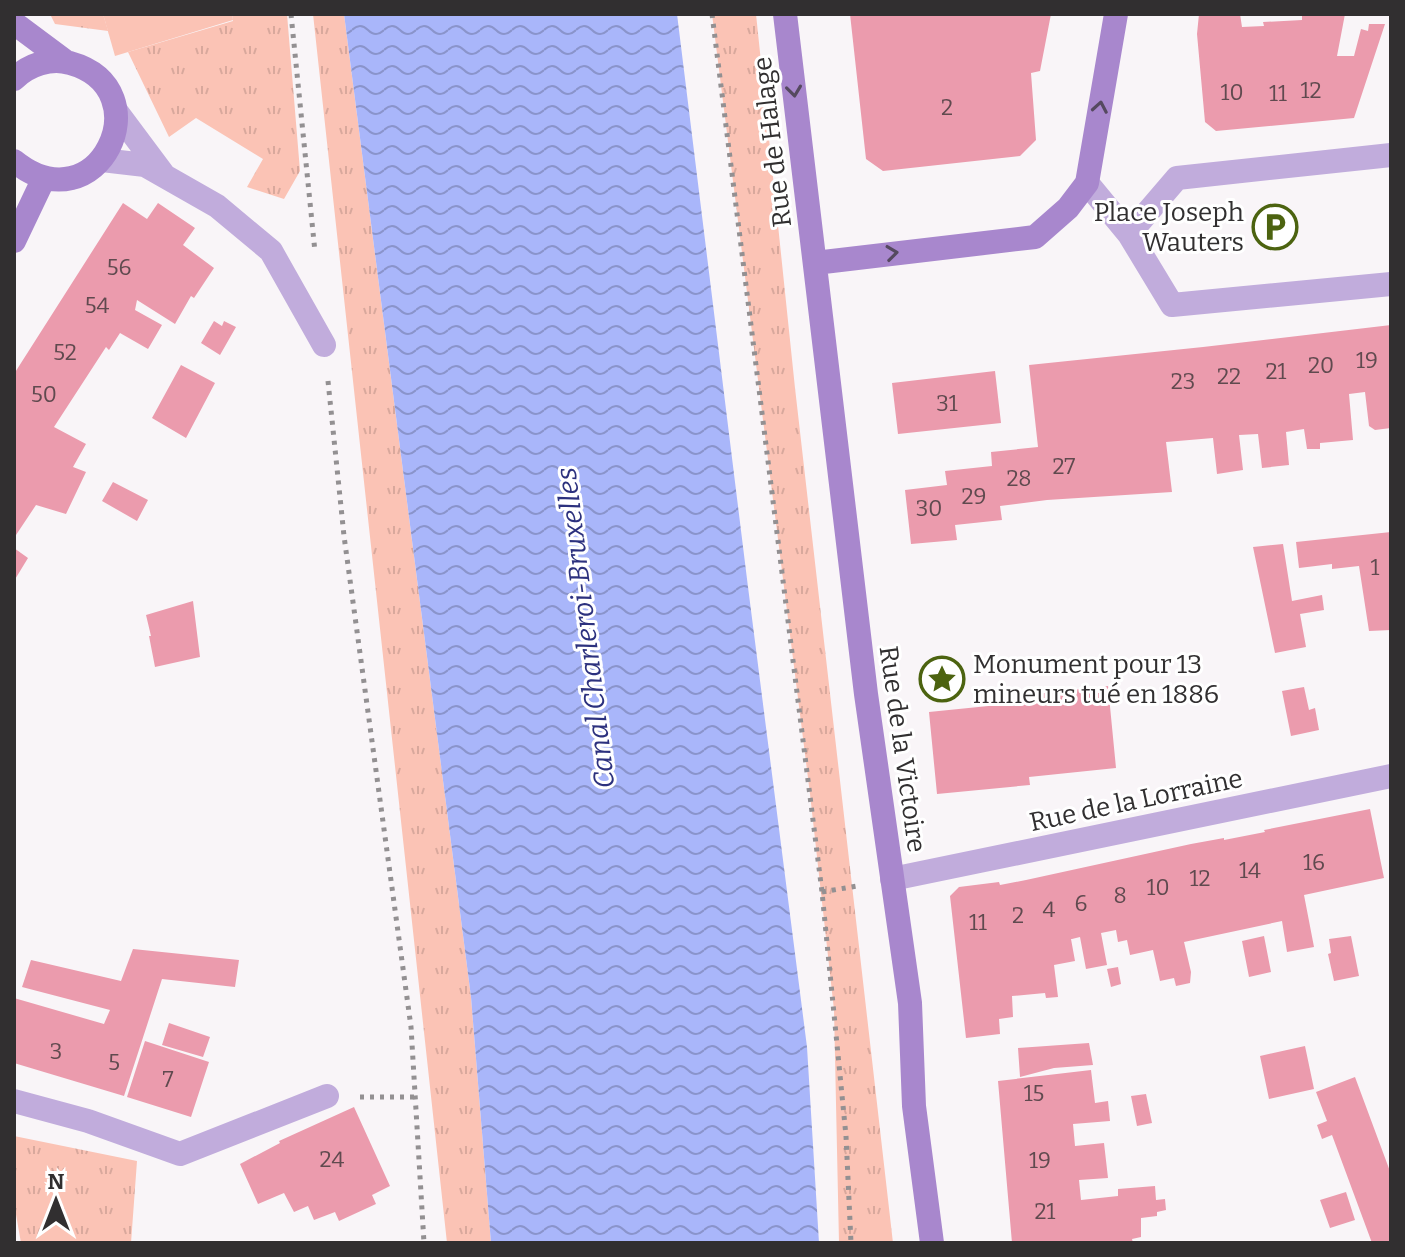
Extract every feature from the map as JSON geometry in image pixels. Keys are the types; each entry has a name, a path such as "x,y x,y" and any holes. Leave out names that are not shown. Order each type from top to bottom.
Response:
{"street":[{"name":"Rue de Halage","path":"785,14 815,263"},
{"path":"815,263 1035,237 1068,208 1087,183 1116,14"},
{"path":"14,23 65,61 83,67 99,78 110,93 116,111 164,176"},
{"path":"14,79 48,61 65,61"},
{"path":"14,161 26,171 60,180 89,170 102,160 111,145 116,129 116,111"},
{"path":"1129,234 1177,178 1391,155"},
{"path":"102,160 145,165 217,206 271,251 324,345"},
{"path":"14,241 44,178"},
{"path":"1087,183 1129,234 1172,305 1391,284"},
{"name":"Rue de la Victoire","path":"815,263 866,694 910,1003 914,1106 932,1243"},
{"name":"Rue de la Lorraine","path":"892,879 1391,776"},
{"path":"14,1101 88,1121 180,1154 327,1096"}],"path":[{"path":"291,14 315,252"},
{"path":"712,14 822,892 846,1136 851,1243"},
{"path":"324,345 344,536 411,1027 424,1243"},
{"path":"327,1096 416,1097"}],"green space":[{"path":"50,14 103,14 110,37 108,31 55,24"},
{"path":"103,14 232,14 233,20 115,56"},
{"path":"232,14 287,14 300,171 284,199 247,187 263,159 196,118 169,137 128,52 233,21"},
{"path":"313,14 344,14 471,997 491,1243 447,1243"},
{"path":"712,14 756,14 795,388 893,1243 839,1243 834,1010 810,794"},
{"path":"14,1136 137,1161 131,1243 21,1243 14,1203"}],"water":[{"name":"Canal Charleroi-Bruxelles","path":"344,14 677,14 807,1047 819,1243 491,1243 471,997"}],"building":[{"path":"850,14 1051,14 1040,71 1031,73 1036,140 1020,156 883,171 866,159"},
{"path":"1199,14 1240,14 1242,27 1264,26 1263,22 1302,20 1302,14 1345,14 1337,56 1354,56 1361,29 1368,31 1369,24 1385,24 1354,118 1216,131 1205,122 1197,34"},
{"path":"123,203 147,219 158,203 195,228 183,245 214,268 194,298 191,296 175,324 137,300 135,310 162,325 148,349 120,333 109,350 106,347 54,427 86,444 73,467 86,472 66,514 36,505 14,538 14,374"},
{"path":"214,321 222,326 224,321 236,327 220,355 201,343"},
{"path":"1391,325 1391,428 1375,430 1369,426 1365,392 1349,394 1353,440 1320,443 1320,449 1307,449 1304,429 1286,432 1289,465 1262,468 1258,434 1239,435 1243,470 1217,474 1213,438 1166,442 1172,492 1000,506 1002,520 955,525 957,540 911,544 905,490 947,485 945,471 992,466 991,452 1038,447 1029,365"},
{"path":"181,365 215,383 186,438 152,418"},
{"path":"995,371 1001,423 898,434 892,383"},
{"path":"113,482 148,500 137,521 102,501"},
{"path":"1391,532 1391,630 1369,631 1359,566 1332,569 1332,564 1299,568 1296,542"},
{"path":"1283,544 1292,601 1322,595 1324,610 1300,614 1306,647 1275,653 1253,547"},
{"path":"14,548 28,558 14,581"},
{"path":"193,601 200,657 155,667 146,615"},
{"path":"1108,686 1116,768 1029,777 1030,785 937,794 929,712 1018,703 1018,696"},
{"path":"1304,687 1309,710 1315,708 1319,730 1291,736 1282,691"},
{"path":"1370,809 1384,878 1304,895 1314,947 1287,952 1282,921 1184,942 1191,972 1190,983 1176,986 1174,978 1160,981 1153,950 1130,955 1127,940 1118,942 1116,930 1101,933 1107,965 1086,969 1080,937 1071,939 1075,961 1054,965 1058,997 1046,998 1045,993 1012,996 1013,1017 999,1019 1000,1034 966,1038 950,896 959,887 999,882 1000,885"},
{"path":"1264,936 1271,972 1249,977 1242,941"},
{"path":"1351,936 1359,976 1334,981 1328,954 1331,953 1329,939"},
{"path":"133,949 239,960 235,987 162,979 124,1096 14,1063 14,998 104,1024 110,1010 22,987 31,960 121,981"},
{"path":"1118,967 1121,984 1111,987 1107,969"},
{"path":"169,1023 210,1037 203,1057 162,1045"},
{"path":"145,1041 209,1062 191,1117 127,1097"},
{"path":"1089,1043 1093,1065 1054,1068 1020,1077 1018,1048"},
{"path":"1305,1046 1314,1089 1269,1099 1260,1056"},
{"path":"1091,1070 1095,1103 1108,1101 1110,1121 1073,1124 1075,1146 1104,1143 1108,1178 1079,1180 1081,1200 1118,1196 1118,1189 1155,1186 1156,1200 1165,1199 1166,1210 1157,1212 1157,1216 1141,1218 1141,1237 1132,1239 1133,1243 1012,1243 998,1081"},
{"path":"1355,1077 1391,1174 1391,1243 1372,1243 1332,1135 1322,1139 1317,1125 1327,1121 1316,1092"},
{"path":"1146,1094 1152,1123 1137,1126 1131,1096"},
{"path":"354,1107 390,1186 372,1195 376,1204 339,1221 335,1212 314,1220 308,1206 294,1212 284,1193 258,1204 240,1164 279,1141"},
{"path":"1346,1192 1355,1220 1330,1228 1320,1200"}],"place":[{"name":"Place Joseph Wauters","path":"1275,227"},
{"name":"Monument pour 13 mineurs tué en 1886","path":"942,679"}]}
